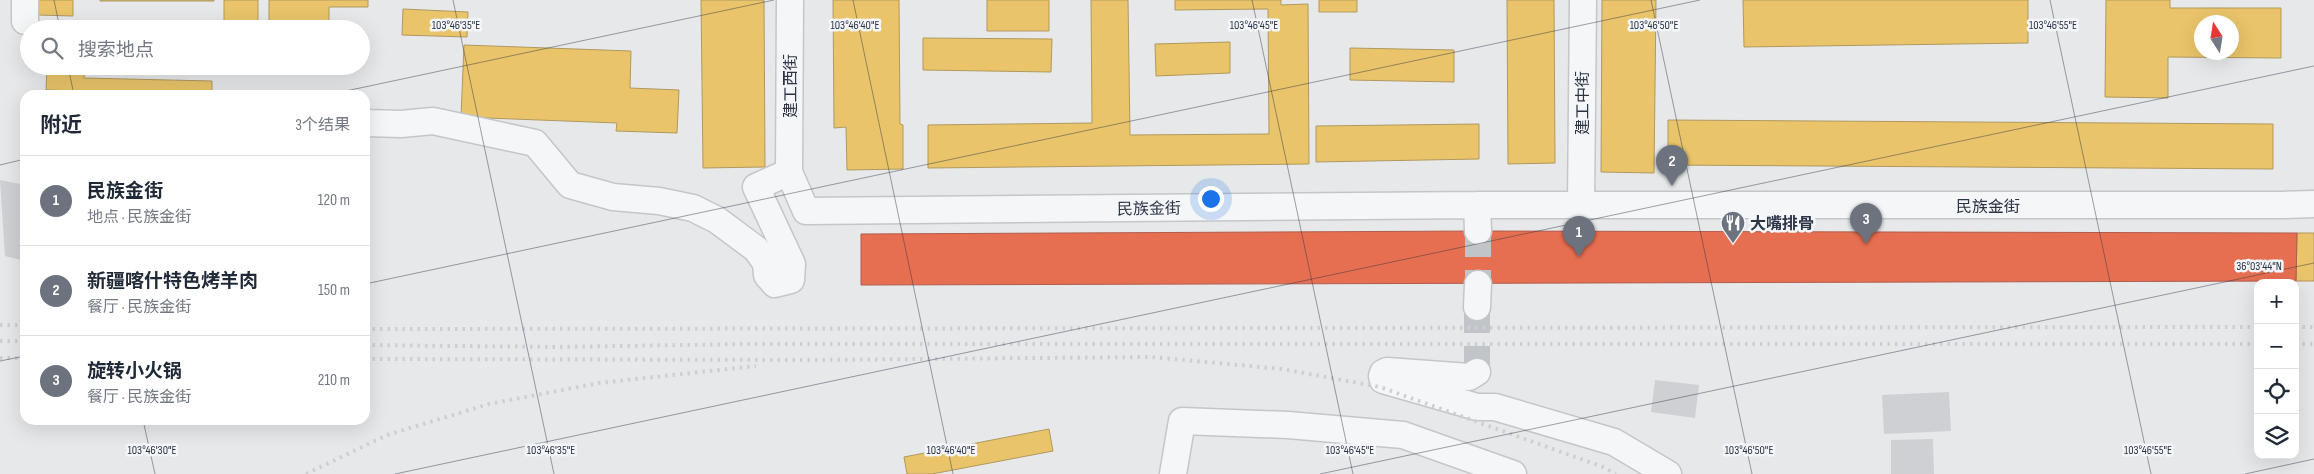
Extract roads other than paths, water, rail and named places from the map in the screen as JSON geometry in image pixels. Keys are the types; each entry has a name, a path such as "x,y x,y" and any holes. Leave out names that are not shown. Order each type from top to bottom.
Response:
{"street":[{"name":"建工西街","path":"789,172 790,0"},
{"name":"建工中街","path":"1581,206 1583,0"},
{"path":"370,124 432,121 535,143 570,185 613,197 659,201 684,206 717,220 756,249 766,262 767,276 775,284 792,280 792,264 756,187 789,172"},
{"name":"民族金街","path":"789,172 806,211 1477,205 2282,206 2314,204"},
{"path":"1477,205 1478,231"},
{"path":"1477,372 1469,377 1387,371 1382,373 1382,376 1383,380 1478,407 1495,408 1614,442 1668,474"},
{"path":"1174,474 1182,421 1288,425 1403,435 1514,474"}],"tunnel":[{"path":"1478,231 1478,284"},
{"path":"1477,307 1477,372"}],"railway":[{"path":"0,325 20,325"},
{"path":"370,329 2254,327"},
{"path":"2299,327 2314,327"},
{"path":"0,341 20,341"},
{"path":"370,345 553,347 748,344 2254,344"},
{"path":"2299,344 2314,344"},
{"path":"370,359 811,360 1151,357 1282,369 1380,387 1603,467 1616,474"},
{"path":"0,358 20,358"},
{"path":"306,474 387,435 489,404 599,383 756,366"}],"place":[{"name":"新疆喀什特色烤羊肉","path":"1672,186"},
{"name":"大嘴排骨","path":"1733,244"},
{"name":"旋转小火锅","path":"1866,244"},
{"name":"民族金街","path":"1579,257"}]}
